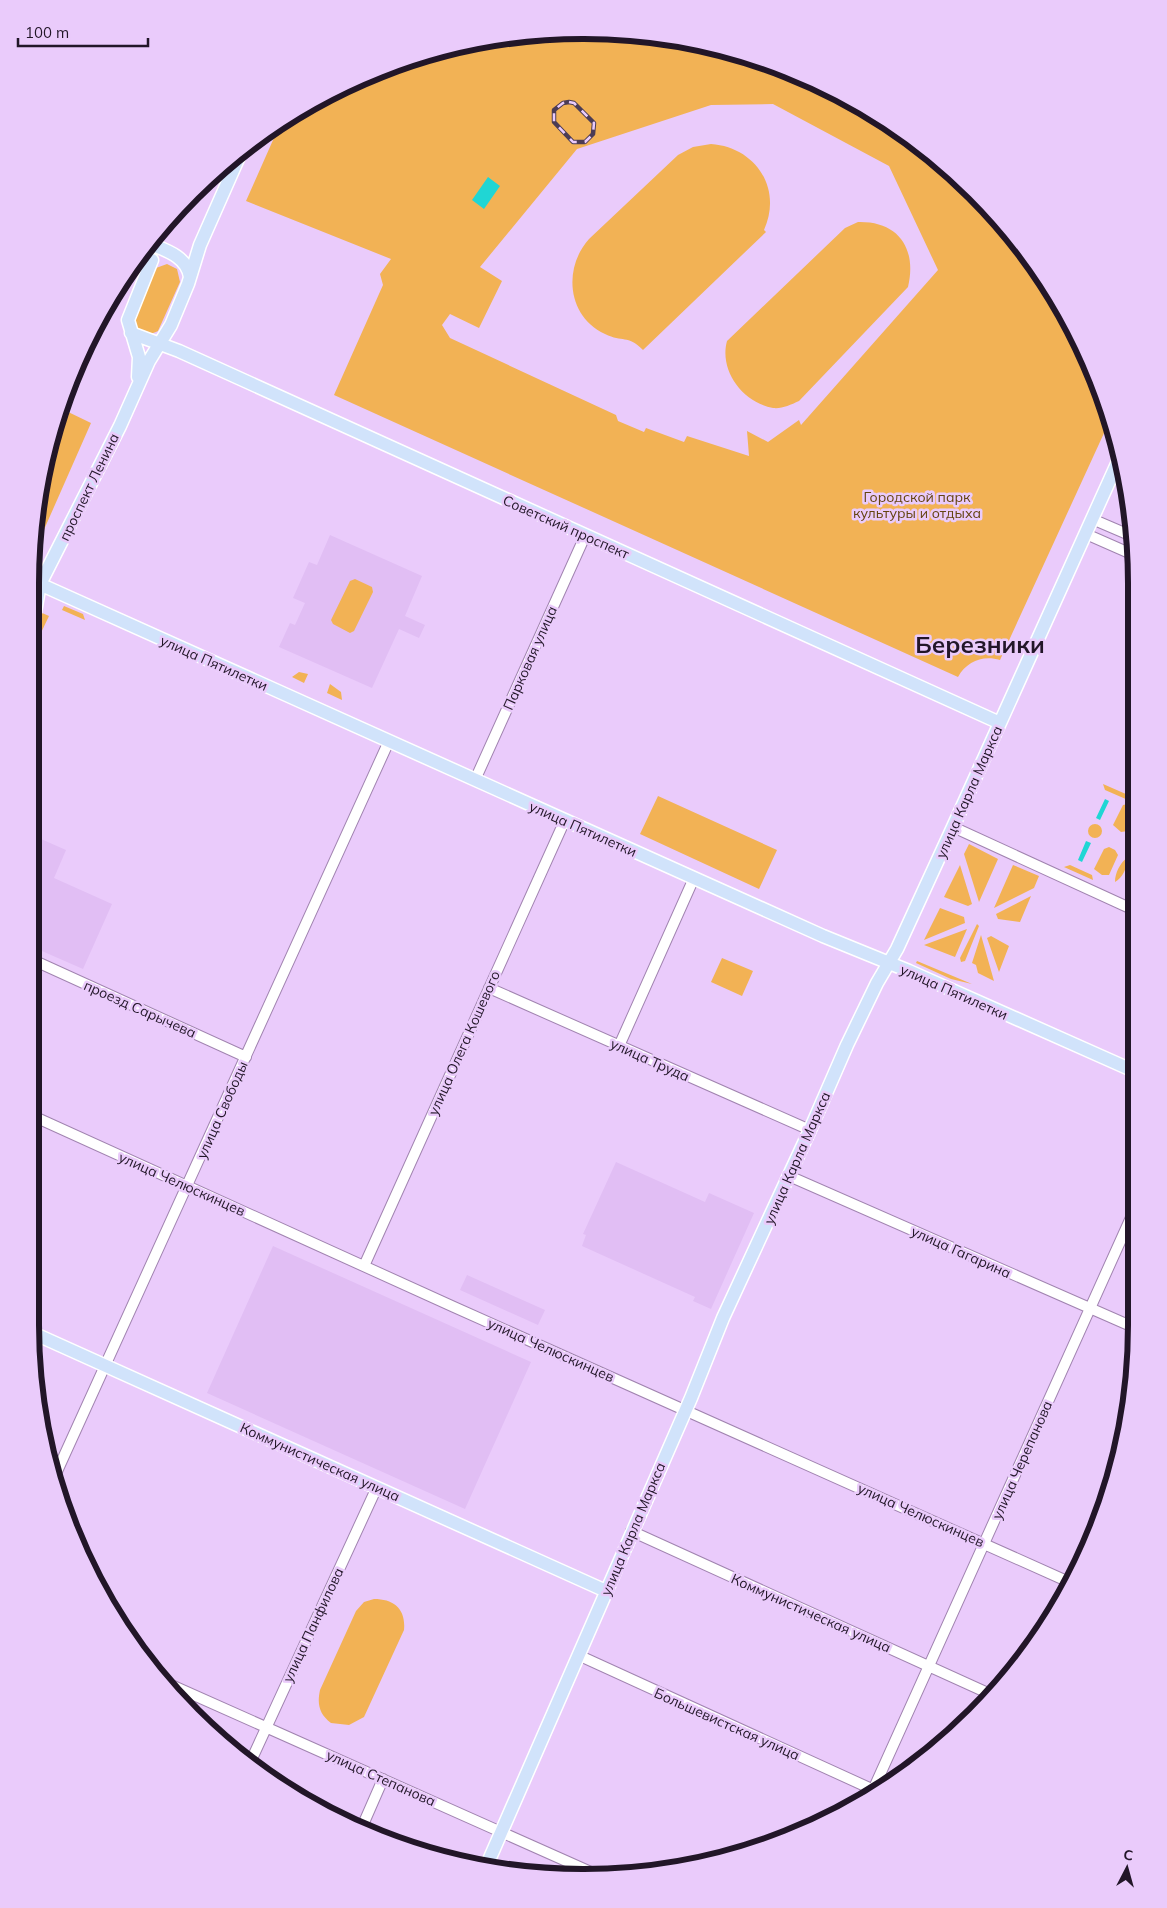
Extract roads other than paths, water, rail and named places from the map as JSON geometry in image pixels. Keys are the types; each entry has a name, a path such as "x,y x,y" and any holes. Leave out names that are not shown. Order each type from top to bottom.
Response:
{"main road":[{"name":"проспект Ленина","path":"39,581 159,344 171,325 190,277 200,245 236,164"},
{"path":"147,258 152,260 194,250 200,245"},
{"path":"156,246 174,254 187,265 190,277"},
{"name":"проспект Ленина","path":"136,389 139,367 128,325 130,312 152,260"},
{"name":"Советский проспект","path":"131,333 179,351 1000,723"},
{"name":"улица Карла Маркса","path":"489,1861 723,1318 847,1045 954,827 1116,467"},
{"name":"улица Пятилетки","path":"39,586 888,964 1128,1068"},
{"name":"Коммунистическая улица","path":"39,1336 606,1591"}],"street":[{"path":"1092,518 1126,534"},
{"path":"1086,534 1127,552"},
{"name":"Парковая улица","path":"475,780 585,536"},
{"name":"улица Свободы","path":"58,1469 389,742"},
{"name":"улица Олега Кошевого","path":"364,1266 565,820"},
{"path":"954,827 1128,907"},
{"path":"619,1046 694,878"},
{"name":"проезд Сарычева","path":"39,963 246,1057"},
{"name":"улица Труда","path":"489,988 810,1130"},
{"name":"улица Челюскинцев","path":"39,1118 364,1266 1064,1580"},
{"name":"улица Гагарина","path":"789,1176 1090,1310 1128,1325"},
{"name":"улица Черепанова","path":"879,1781 1128,1224"},
{"name":"улица Панфилова","path":"253,1757 377,1487"},
{"name":"Коммунистическая улица","path":"631,1531 986,1692"},
{"name":"Большевистская улица","path":"578,1656 869,1788"},
{"name":"улица Степанова","path":"177,1688 584,1869"},
{"path":"364,1823 383,1779"}],"railway":[{"path":"569,102 574,103 594,123 593,134 585,142 573,142 554,122 554,110 563,103 569,102"}],"district":[{"name":"Березники","path":"980,645"}],"park label":[{"name":"Городской парк культуры и отдыха","path":"917,506"}]}
